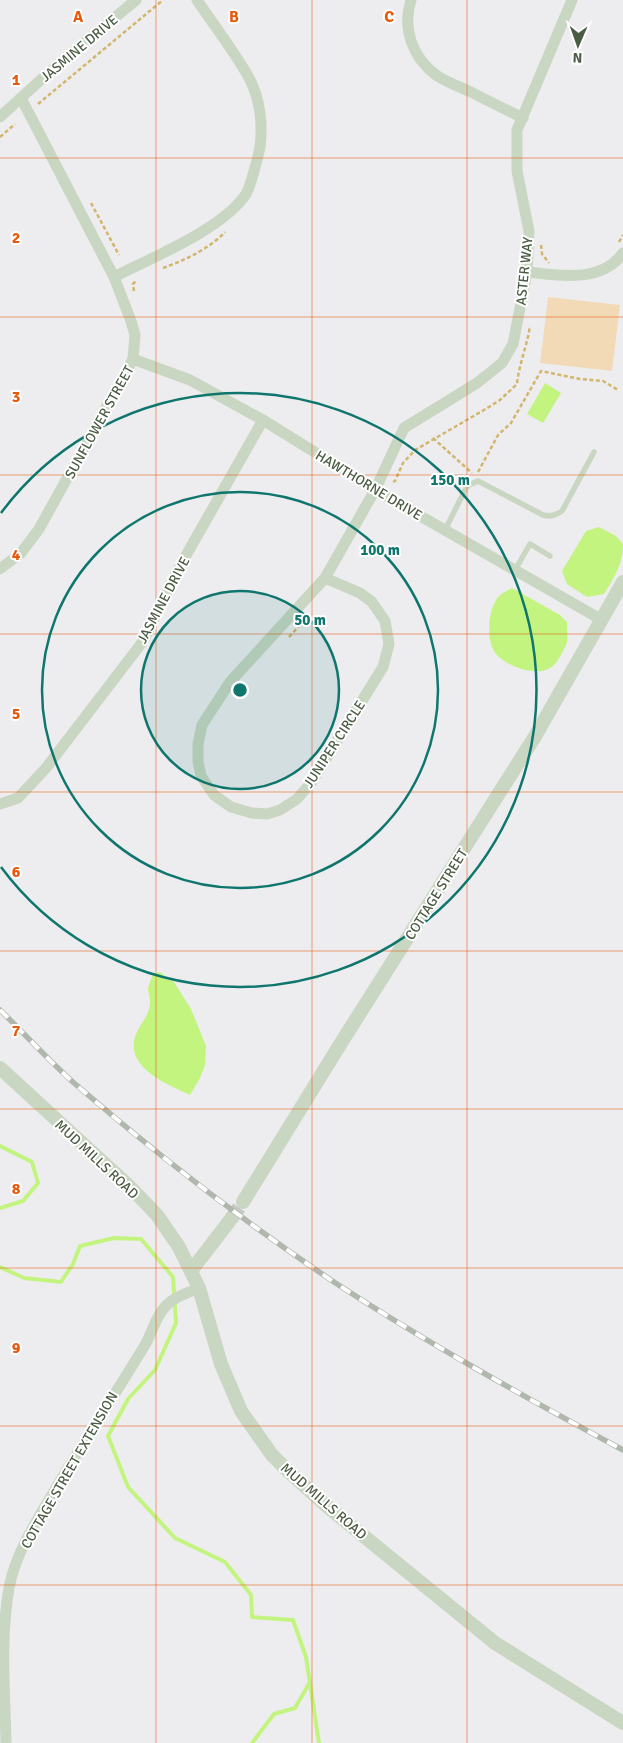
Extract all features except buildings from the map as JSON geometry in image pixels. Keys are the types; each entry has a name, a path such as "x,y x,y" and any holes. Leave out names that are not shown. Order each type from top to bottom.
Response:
{"street":[{"name":"JASMINE DRIVE","path":"0,117 56,66 136,0"},
{"path":"114,277 204,231 231,211 246,194 258,154 261,134 260,109 249,77 197,0"},
{"path":"411,0 408,9 408,31 412,47 423,63 437,76 523,118"},
{"name":"ASTER WAY","path":"375,490 404,428 477,383 502,364 513,344 527,272 529,231 517,171 517,130 572,0"},
{"name":"SUNFLOWER STREET","path":"0,569 21,553 39,529 133,359 135,335 114,277 21,98"},
{"path":"527,272 581,277 604,269 618,250"},
{"name":"HAWTHORNE DRIVE","path":"133,359 190,380 264,420 375,490 602,620"},
{"name":"JASMINE DRIVE","path":"0,804 18,798 46,768 144,640 176,573 264,420"},
{"name":"JUNIPER CIRCLE","path":"325,578 360,593 372,602 385,621 389,644 383,667 310,783 297,799 280,810 268,814 252,813 231,807 214,795 201,776 198,761 198,744 202,725 230,682 325,578 375,490"},
{"name":"COTTAGE STREET","path":"243,1202 534,738 623,582"},
{"name":"MUD MILLS ROAD","path":"0,1068 74,1138 132,1189 157,1215 178,1246 199,1288 221,1364 241,1411 272,1455 288,1472 496,1643 623,1723"},
{"path":"191,1271 231,1219"},
{"name":"COTTAGE STREET EXTENSION","path":"6,1743 4,1658 9,1588 15,1565 29,1534 146,1343 156,1319 169,1302 199,1288"}],"lane":[{"path":"445,530 466,488 478,480 544,515 553,516 558,514 562,511 594,452"},
{"path":"515,570 530,544 550,556"}],"path":[{"path":"37,105 162,0"},
{"path":"0,136 15,124"},
{"path":"87,196 119,255"},
{"path":"159,269 186,259 226,232"},
{"path":"618,250 623,235"},
{"path":"542,238 542,254 549,263 557,264"},
{"path":"134,293 133,284 138,279"},
{"path":"433,438 476,477 498,436 511,423 541,371 603,381 618,390"},
{"path":"284,642 302,623"}],"shaded area":[{"path":"548,297 620,305 612,371 540,363"},
{"path":"545,383 561,393 543,423 527,414"},
{"path":"599,527 616,536 623,544 622,558 615,576 604,594 587,597 567,584 562,571 586,531"},
{"path":"512,588 560,615 567,622 567,642 555,664 548,669 532,671 515,667 501,659 493,648 489,633 492,608 499,596"},
{"path":"160,972 174,982 191,1009 206,1046 205,1065 190,1095 148,1072 135,1055 134,1044 137,1032 149,1008 149,985 153,974"}],"waterway":[{"path":"0,1146 32,1162 38,1183 23,1201 0,1208"},
{"path":"0,1267 24,1278 61,1282 73,1264 80,1246 114,1238 141,1239 173,1277 176,1323 155,1370 128,1399 108,1436 128,1487 175,1538 225,1562 251,1595 252,1617 293,1620 306,1657 319,1743"},
{"path":"252,1743 274,1714 295,1708 310,1682"}],"tunnel":[{"path":"231,1219 243,1202"}],"railway":[{"path":"0,1010 64,1074 105,1109 168,1161 267,1235 334,1282 405,1327 513,1390 623,1450"}]}
